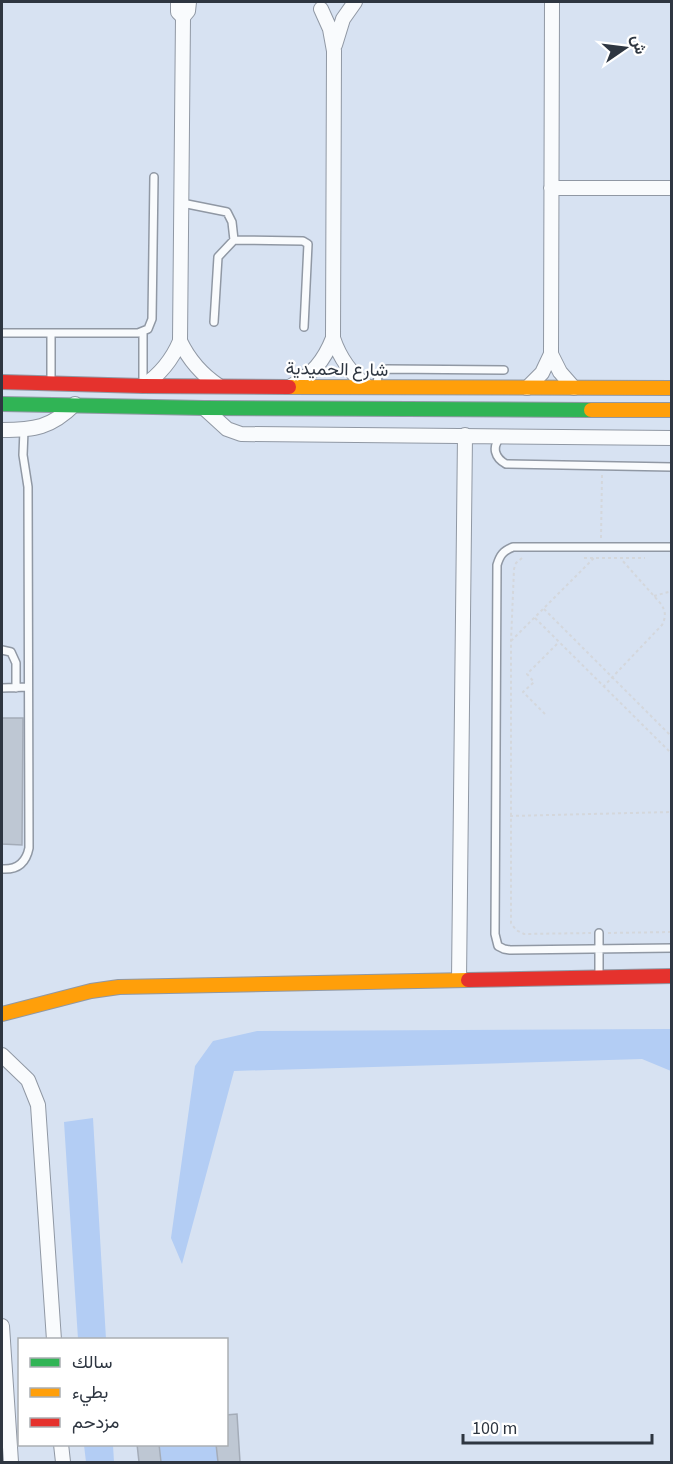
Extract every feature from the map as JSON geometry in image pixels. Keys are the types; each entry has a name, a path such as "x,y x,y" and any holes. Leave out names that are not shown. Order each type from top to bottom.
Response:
{"street":[{"path":"178,2 178,12 183,17"},
{"path":"143,386 169,362 180,341 183,17 188,11 189,2"},
{"path":"527,388 542,373 551,354 552,2"},
{"path":"316,4 335,13 354,4"},
{"path":"316,4 330,29 334,51 333,338 337,350 350,371 372,387"},
{"path":"334,51 339,29 354,4"},
{"path":"551,188 672,188"},
{"path":"291,386 313,372 321,362 333,338"},
{"path":"180,341 192,362 219,386"},
{"path":"551,354 560,372 574,388"},
{"name":"شارع الحميدية","path":"2,382 143,386 672,388"},
{"path":"2,404 204,408 672,410"},
{"path":"2,430 37,429 52,423 76,404"},
{"path":"204,408 227,429 241,434 672,438"},
{"path":"459,980 465,435"},
{"path":"2,1014 91,991 119,987 672,976"},
{"path":"2,1055 28,1080 38,1105 54,1338"},
{"path":"2,1326 11,1462"},
{"path":"61,1446 63,1462"}],"lane":[{"path":"2,333 143,332 148,329 152,319 154,177"},
{"path":"182,203 227,212 232,222 234,240"},
{"path":"214,322 218,257 234,240 303,241 308,244 304,327"},
{"path":"143,332 143,386"},
{"path":"51,333 51,382"},
{"path":"372,387 378,375 387,369 504,370"},
{"path":"2,869 19,866 28,853 28,488 23,455 24,430"},
{"path":"502,436 497,440 495,454 499,461 506,464 672,467"},
{"path":"672,547 513,547 505,550 500,557 497,565 495,922 496,940 498,946 504,949 672,948"},
{"path":"2,650 11,652 16,659 16,688"},
{"path":"2,688 28,687"},
{"path":"599,933 599,977"}],"path":[{"path":"601,548 602,466"},
{"path":"526,556 516,563 514,569 510,816 511,923 516,930 532,935"},
{"path":"584,558 651,558"},
{"path":"512,641 594,558"},
{"path":"603,687 662,625 665,618 665,610 620,558"},
{"path":"654,596 672,591"},
{"path":"544,609 672,737"},
{"path":"535,618 672,754"},
{"path":"545,714 523,692 534,682 527,674 559,642"},
{"path":"510,816 672,812"}],"shaded area":[{"path":"671,1029 671,1071 642,1059 234,1071 182,1264 171,1238 195,1066 213,1041 257,1031"},
{"path":"93,1118 106,1338 78,1338 64,1122"},
{"path":"84,1446 113,1446 114,1462 86,1462"},
{"path":"159,1446 216,1446 218,1462 161,1462"}],"building":[{"path":"2,718 23,718 22,845 2,844"},
{"path":"237,1414 240,1462 218,1462 216,1446 228,1446 228,1415"},
{"path":"137,1446 159,1446 161,1462 139,1462"}],"traffic: fast":[{"path":"2,404 204,408 591,410"}],"traffic: slow":[{"path":"289,387 672,388"},
{"path":"591,410 672,410"},
{"path":"2,1014 91,991 119,987 468,980"}],"traffic: jam":[{"path":"2,382 289,387"},
{"path":"468,980 672,976"}]}
